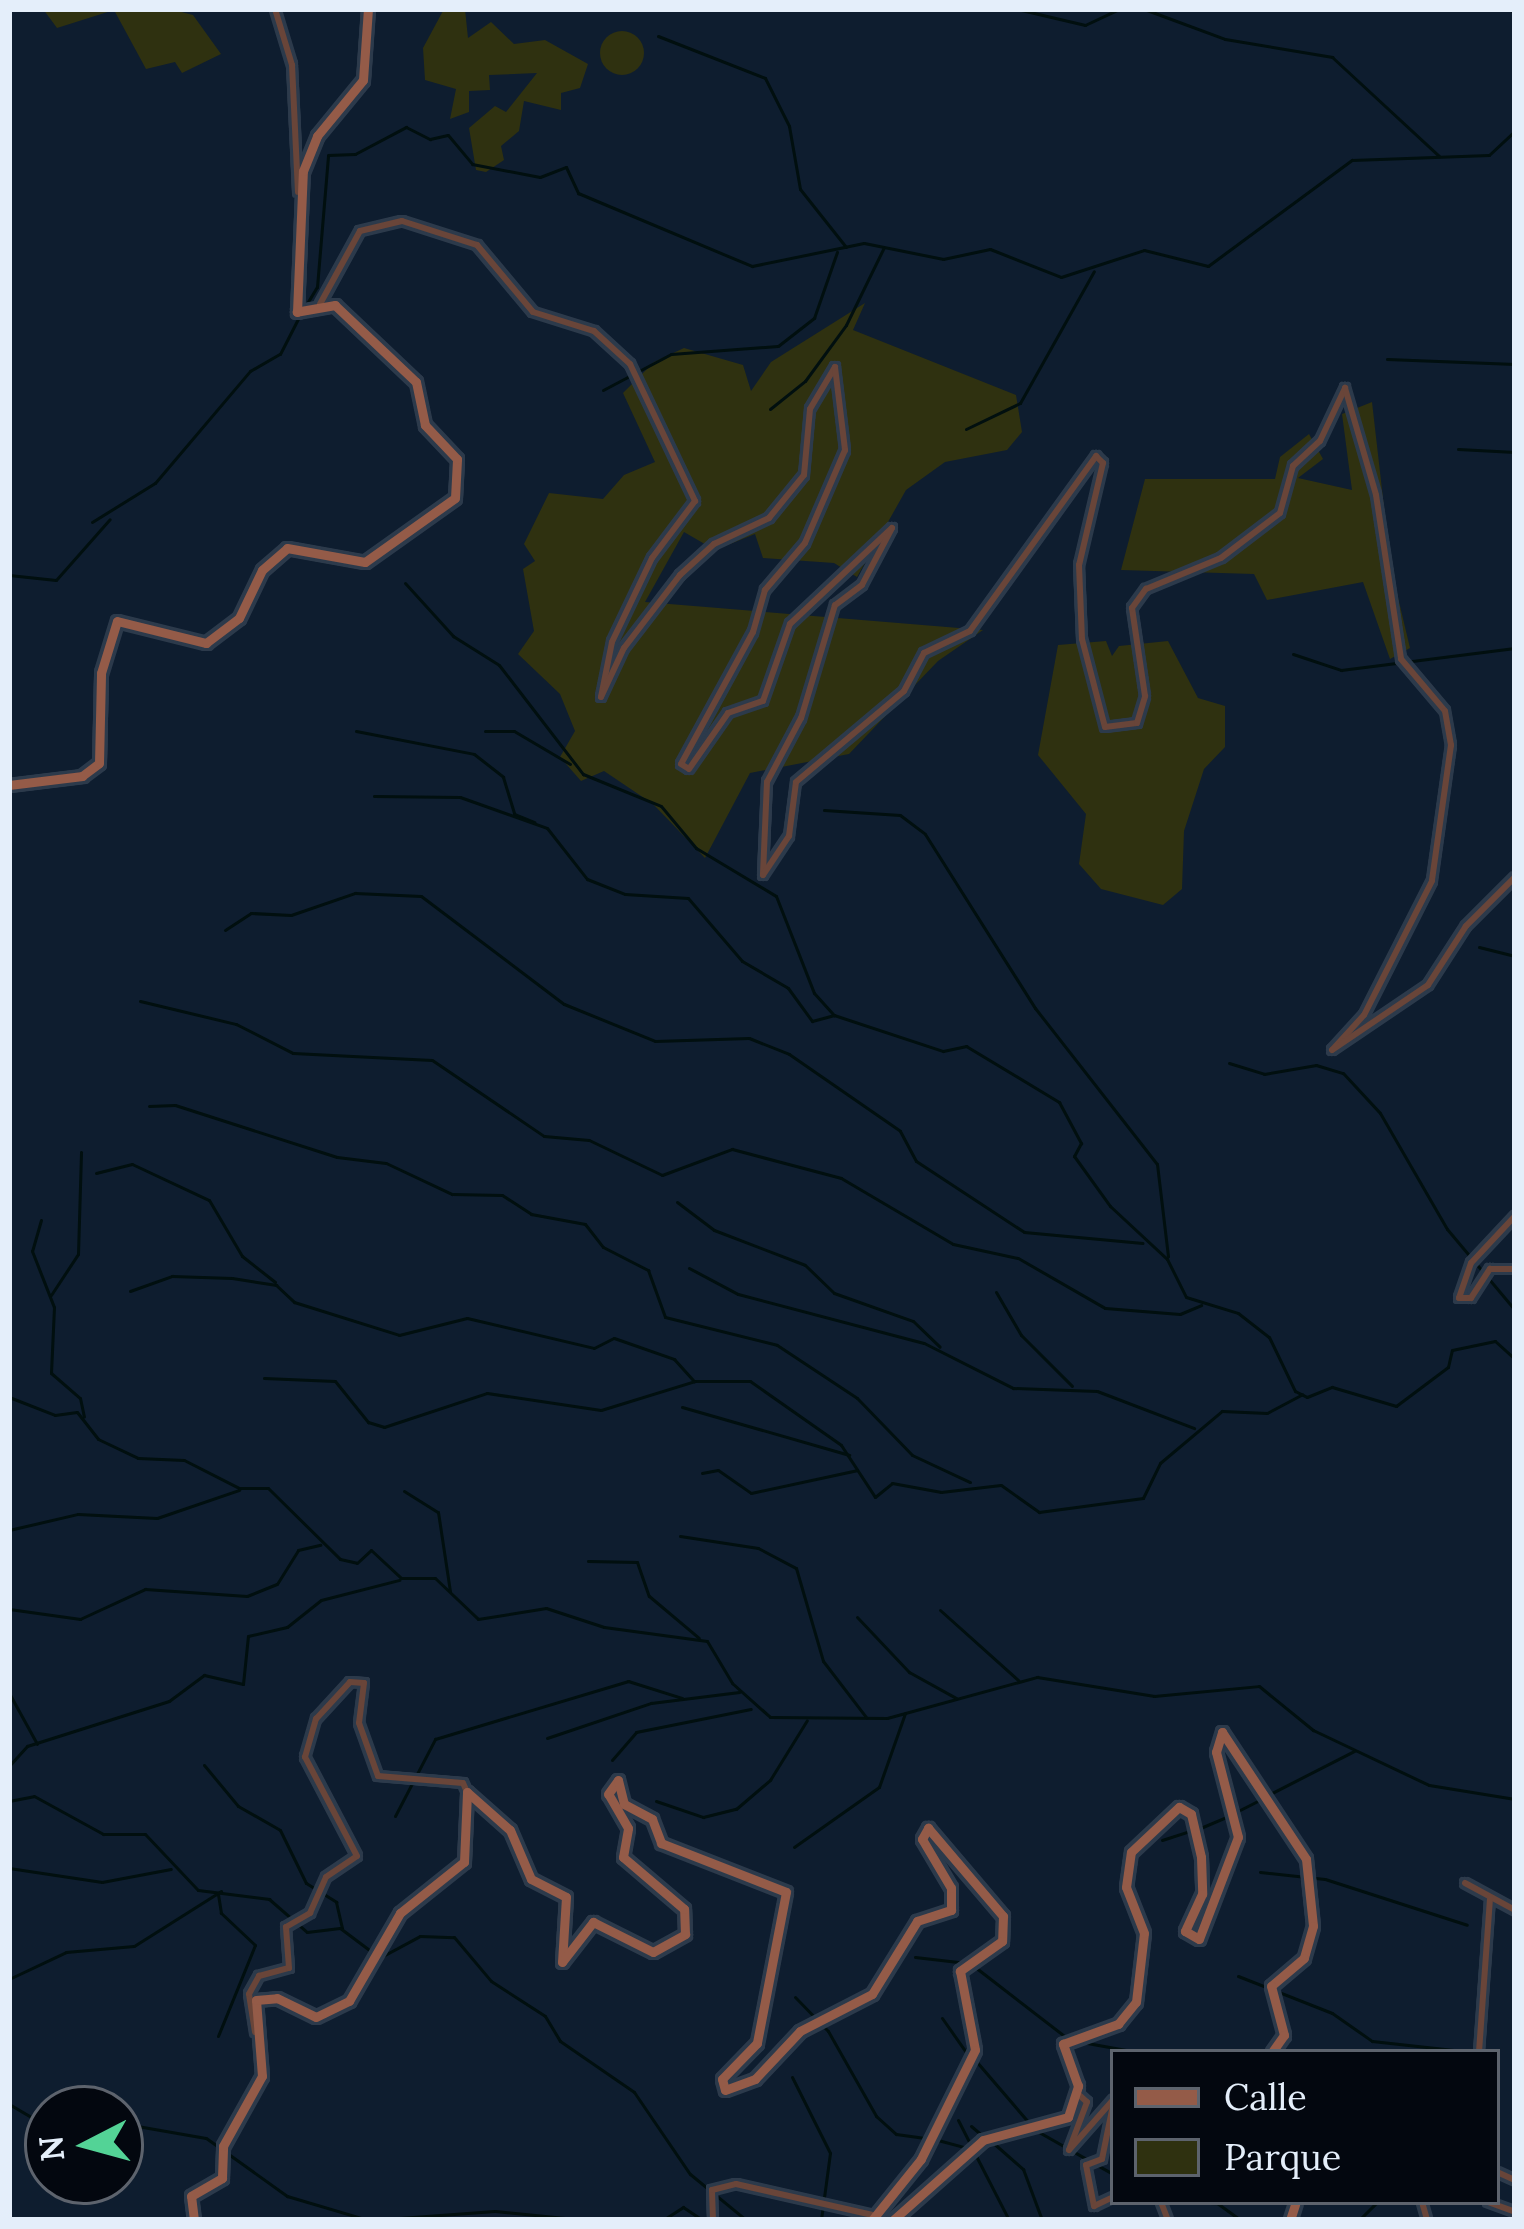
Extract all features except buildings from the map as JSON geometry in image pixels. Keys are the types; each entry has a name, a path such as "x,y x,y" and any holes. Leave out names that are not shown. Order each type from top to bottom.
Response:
{"street":[{"path":"275,9 290,54 293,173 304,205"},
{"path":"9,785 82,776 99,763 101,673 117,621 206,643 239,618 282,551 365,562 455,498 457,459 425,425 416,382 335,305 320,304 297,312 313,142 362,80 368,9"},
{"path":"335,305 361,231 401,221 477,245 533,312 594,332 630,364 695,501 652,558 612,642 601,697 623,648 687,568 769,518 804,475 810,409 835,367 845,451 797,557 765,590 753,632 681,764 689,769 728,713 763,701 790,624 892,529 862,585 836,605 801,718 767,782 763,875 789,836 796,782 864,716 904,692 924,653 970,631 1096,456 1103,463 1079,565 1082,639 1106,727 1136,723 1145,696 1130,619 1139,596 1222,558 1280,513 1293,466 1320,441 1338,392 1349,390 1400,658 1444,711 1451,745 1432,881 1364,1015 1332,1049 1429,985 1466,926 1515,877"},
{"path":"320,304 339,284"},
{"path":"1515,1216 1471,1263 1459,1298 1471,1298 1490,1269 1515,1269"},
{"path":"260,2040 248,2005 253,1983 289,1968 290,1921 310,1913 326,1877 358,1856 304,1757 316,1719 350,1682 364,1683 359,1724 378,1776 463,1783 467,1792 510,1829 531,1879 566,1897 562,1962 593,1922 652,1952 688,1926 684,1909 623,1857 628,1828 609,1801 615,1781 661,1843 784,1887 757,2042 722,2079 731,2092 800,2031 877,1990 917,1921 951,1910 951,1888 922,1839 935,1829 1006,1932 962,1966 975,2050 921,2159 872,2218 736,2183 712,2191 713,2220"},
{"path":"1110,2106 1069,2150 1087,2102 1078,2093 1063,2044 1118,2024 1136,2002 1144,1933 1126,1874 1140,1837 1173,1809 1191,1814 1204,1883 1185,1922 1194,1942 1225,1885 1238,1837 1216,1753 1222,1732 1306,1858 1313,1926 1304,1958 1271,1986 1284,2035 1274,2049"},
{"path":"194,2220 190,2196 222,2178 223,2146 262,2076 260,1997 316,2017 350,2001 400,1913 464,1862 467,1792"},
{"path":"1465,1882 1515,1910"},
{"path":"1478,2049 1490,1897"},
{"path":"893,2220 983,2140 1060,2123 1078,2093"},
{"path":"1110,2118 1102,2159 1087,2165 1094,2206 1110,2198"}],"green space":[{"path":"43,9 170,9 193,15 221,54 182,73 175,62 146,69 114,10 57,28"},
{"path":"444,9 465,9 468,38 491,22 514,44 545,40 588,64 580,88 561,93 561,110 524,101 519,131 501,146 504,160 486,172 476,170 469,128 495,106 506,112 537,73 489,75 490,90 469,91 469,112 450,119 456,89 425,80 423,48"},
{"path":"622,31 637,38 644,53 637,68 622,75 607,68 600,53 607,38"},
{"path":"865,303 853,330 1016,395 1022,432 1007,450 945,462 906,490 857,577 834,563 763,558 755,534 715,550 684,532 645,602 983,630 938,661 849,754 750,773 705,858 653,804 604,771 581,781 560,757 575,731 560,694 518,654 534,631 523,569 535,561 524,544 549,493 603,499 624,475 655,462 623,393 654,362 684,348 743,365 751,391 771,362"},
{"path":"1372,402 1391,568 1410,648 1390,659 1363,582 1267,600 1254,574 1121,570 1145,479 1275,479 1280,457 1309,434 1323,459 1298,478 1352,490 1342,414"},
{"path":"1106,641 1112,656 1119,646 1168,641 1198,698 1225,706 1225,747 1204,769 1184,831 1182,889 1163,905 1101,889 1079,864 1086,814 1038,755 1058,645"}],"waterway":[{"path":"814,9 878,9"},
{"path":"1017,9 1085,25 1119,9"},
{"path":"1144,9 1225,39 1332,57 1439,156"},
{"path":"1508,9 1515,12"},
{"path":"658,36 765,78 789,126 800,189 846,247"},
{"path":"306,305 317,287 328,155 355,154 406,127 430,139 448,135 472,164 540,177 566,167 578,193 752,266 864,243 943,259 990,249 1061,277 1144,250 1208,266 1352,160 1489,155 1515,131"},
{"path":"770,409 805,381 846,325 883,249"},
{"path":"603,390 671,354 778,346 814,318 837,252"},
{"path":"966,429 1020,403 1094,271"},
{"path":"92,522 155,483 250,371 280,354 301,313"},
{"path":"1387,359 1515,364"},
{"path":"1458,449 1515,452"},
{"path":"9,575 56,580 110,519"},
{"path":"405,583 453,636 499,665 583,774 661,806 696,848 776,896 814,993 834,1015 943,1051 966,1046 1059,1102 1081,1143 1074,1156 1110,1206 1167,1259 1186,1297 1238,1313 1269,1337 1295,1391 1307,1397 1332,1387 1396,1406 1448,1367 1452,1350 1495,1341 1515,1359"},
{"path":"1293,654 1341,670 1515,648"},
{"path":"356,731 474,754 503,777 514,814 534,822"},
{"path":"485,731 514,731 570,764"},
{"path":"374,796 460,797 547,828 587,879 625,894 688,898 742,961 788,988 812,1021 834,1015"},
{"path":"824,810 900,815 925,834 1035,1008 1157,1164 1168,1256"},
{"path":"225,930 251,913 291,915 355,893 421,896 564,1004 655,1041 749,1038 789,1054 900,1131 916,1161 1024,1232 1142,1243"},
{"path":"1479,947 1515,956"},
{"path":"140,1001 236,1024 293,1053 432,1060 544,1136 589,1140 662,1175 732,1149 841,1178 953,1244 1018,1258 1105,1308 1180,1314 1201,1305"},
{"path":"1229,1063 1264,1074 1316,1065 1343,1073 1380,1113 1447,1229 1515,1310"},
{"path":"149,1106 175,1105 337,1157 386,1163 452,1194 502,1195 531,1214 585,1224 603,1247 648,1270 665,1317 777,1345 857,1398 912,1455 970,1482"},
{"path":"51,1295 78,1254 81,1152"},
{"path":"96,1173 132,1164 209,1200 242,1256 275,1282"},
{"path":"677,1202 714,1230 805,1265 834,1293 913,1321 940,1347"},
{"path":"41,1220 32,1251 54,1307 51,1373 80,1398 84,1417"},
{"path":"689,1268 738,1294 924,1343 1013,1388 1097,1391 1194,1428"},
{"path":"130,1291 172,1276 232,1278 276,1285 294,1302 399,1335 467,1318 594,1348 614,1338 674,1359 694,1381 750,1381 841,1445 875,1497 892,1483 941,1492 1001,1485 1039,1512 1143,1498 1160,1463 1222,1411 1267,1413 1302,1394"},
{"path":"996,1292 1021,1335 1072,1386"},
{"path":"264,1378 335,1381 368,1422 384,1427 487,1393 601,1410 695,1381"},
{"path":"9,1397 55,1415 77,1412 98,1439 138,1458 184,1460 239,1488 268,1488 340,1559 357,1563 371,1550 401,1578 435,1578 478,1619 546,1608 604,1627 707,1641 732,1683 770,1717 887,1718 1037,1677 1154,1696 1259,1686 1313,1730 1429,1785 1515,1799"},
{"path":"682,1407 849,1455"},
{"path":"702,1473 718,1470 751,1493 857,1470"},
{"path":"9,1530 78,1514 157,1518 239,1490"},
{"path":"404,1491 438,1512 450,1591"},
{"path":"680,1536 758,1548 796,1568 823,1661 866,1717"},
{"path":"9,1609 80,1619 145,1589 247,1596 277,1584 298,1550 320,1545"},
{"path":"588,1561 637,1562 649,1596 699,1638"},
{"path":"9,1766 27,1746 169,1701 204,1675 243,1684 248,1636 287,1627 321,1600 399,1580"},
{"path":"940,1610 1018,1680"},
{"path":"857,1617 909,1672 956,1698"},
{"path":"395,1816 435,1739 628,1681 682,1698"},
{"path":"547,1738 651,1703 739,1692"},
{"path":"9,1693 37,1744"},
{"path":"612,1760 636,1732 751,1709"},
{"path":"794,1847 879,1787 905,1713"},
{"path":"656,1801 703,1817 736,1809 770,1780 807,1720"},
{"path":"1268,1795 1354,1751"},
{"path":"204,1765 238,1806 280,1830 306,1883 336,1902 342,1928"},
{"path":"9,1801 34,1796 103,1834 145,1834 198,1890 269,1899 307,1932 340,1928 372,1952"},
{"path":"1236,1812 1260,1800"},
{"path":"1198,1829 1228,1816"},
{"path":"1162,1840 1189,1831"},
{"path":"9,1868 102,1882 171,1869"},
{"path":"1260,1872 1325,1879 1467,1925"},
{"path":"9,1979 66,1952 134,1946 221,1891"},
{"path":"218,1895 221,1913 255,1945 218,2036"},
{"path":"381,1957 420,1936 454,1937 491,1981 545,2016 560,2041 634,2092 690,2174 746,2220"},
{"path":"915,1957 967,1963"},
{"path":"975,1967 1067,2038"},
{"path":"1238,1976 1332,2013 1372,2041 1445,2049"},
{"path":"795,1997 828,2031 876,2116 896,2134 925,2138"},
{"path":"942,2018 968,2055"},
{"path":"1076,2041 1120,2049"},
{"path":"976,2061 1030,2124"},
{"path":"792,2077 830,2153 821,2220"},
{"path":"9,2104 24,2113"},
{"path":"958,2120 970,2144"},
{"path":"971,2126 983,2136"},
{"path":"144,2127 206,2138 287,2196 368,2220"},
{"path":"1037,2131 1110,2172"},
{"path":"934,2139 971,2149"},
{"path":"991,2141 1023,2169 1042,2220"},
{"path":"974,2152 1009,2220"},
{"path":"1220,2205 1240,2220"},
{"path":"1359,2220 1374,2205"},
{"path":"663,2220 683,2207 702,2220"},
{"path":"372,2220 495,2211 585,2220"}]}
